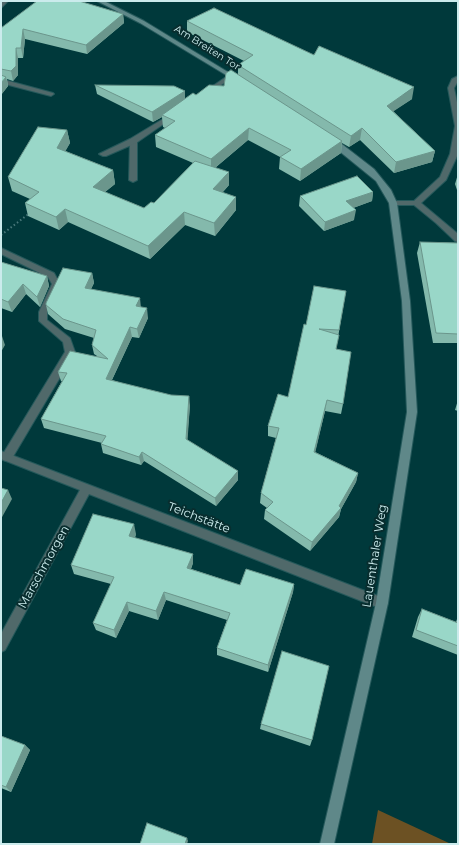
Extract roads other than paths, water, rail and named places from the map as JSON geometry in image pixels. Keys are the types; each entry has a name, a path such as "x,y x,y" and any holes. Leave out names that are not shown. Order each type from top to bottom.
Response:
{"street":[{"path":"1,6 5,1"},
{"name":"Am Breiten Tor","path":"100,1 142,22 244,84"},
{"path":"198,98 231,76"},
{"path":"416,203 443,178 454,154 458,126 451,88 454,80 458,78"},
{"path":"1,81 50,94"},
{"path":"103,154 132,141 179,111"},
{"path":"327,138 340,146 371,171 388,192 393,203 416,203 439,221 458,239"},
{"path":"132,141 132,180"},
{"name":"Lauenthaler Weg","path":"327,844 382,603 412,412 406,301 393,203"},
{"name":"Teichstätte","path":"1,252 51,275 56,284 42,312 43,321 67,340 70,352 4,456 382,603"},
{"name":"Marschmorgen","path":"1,646 88,488"}]}
